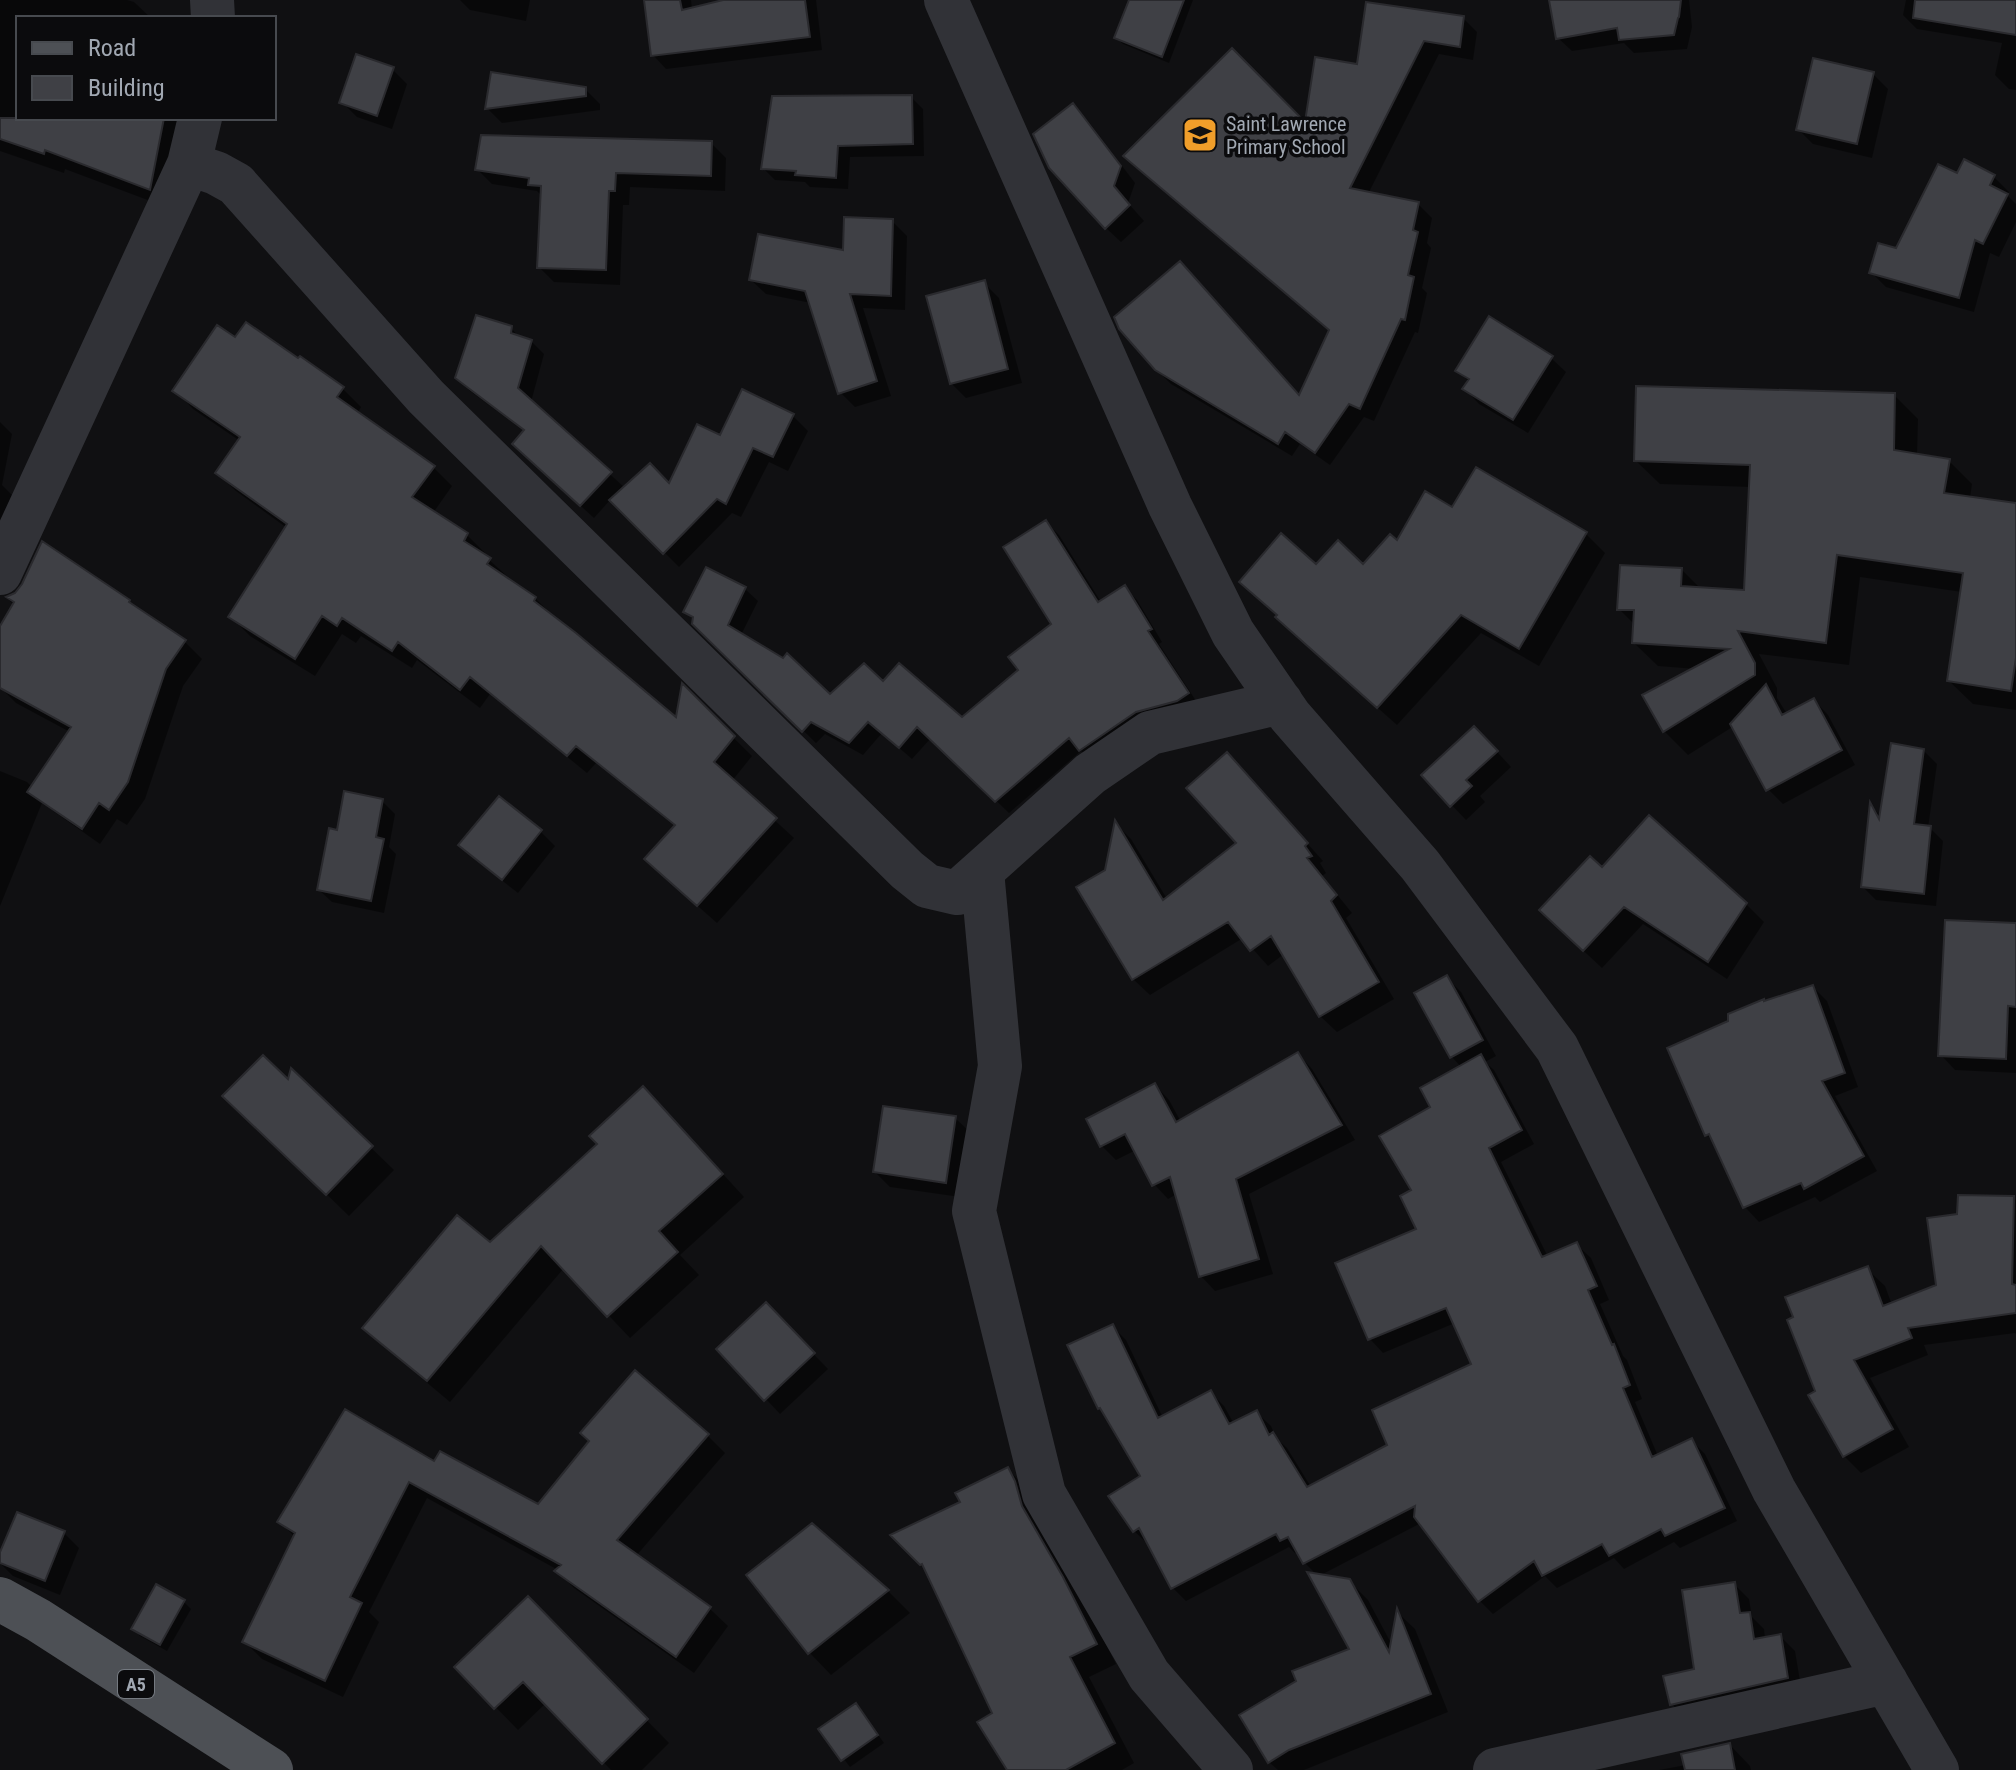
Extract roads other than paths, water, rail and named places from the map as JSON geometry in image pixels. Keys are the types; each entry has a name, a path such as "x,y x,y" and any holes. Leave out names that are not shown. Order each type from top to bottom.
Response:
{"main road":[{"name":"A5","path":"0,1599 38,1620 271,1770"}],"street":[{"path":"946,0 1170,506 1233,633 1323,756 1420,865 1557,1048 1774,1490 1937,1770"},
{"path":"0,573 189,164 200,120"},
{"path":"189,164 236,184 426,397 907,870 927,886 957,893 1090,774 1150,733 1281,702"},
{"path":"982,871 1000,1066 974,1211 1044,1494 1149,1675 1231,1770"},
{"path":"1495,1770 1886,1682"}],"place":[{"name":"Saint Lawrence Primary School","path":"1200,135"}]}
